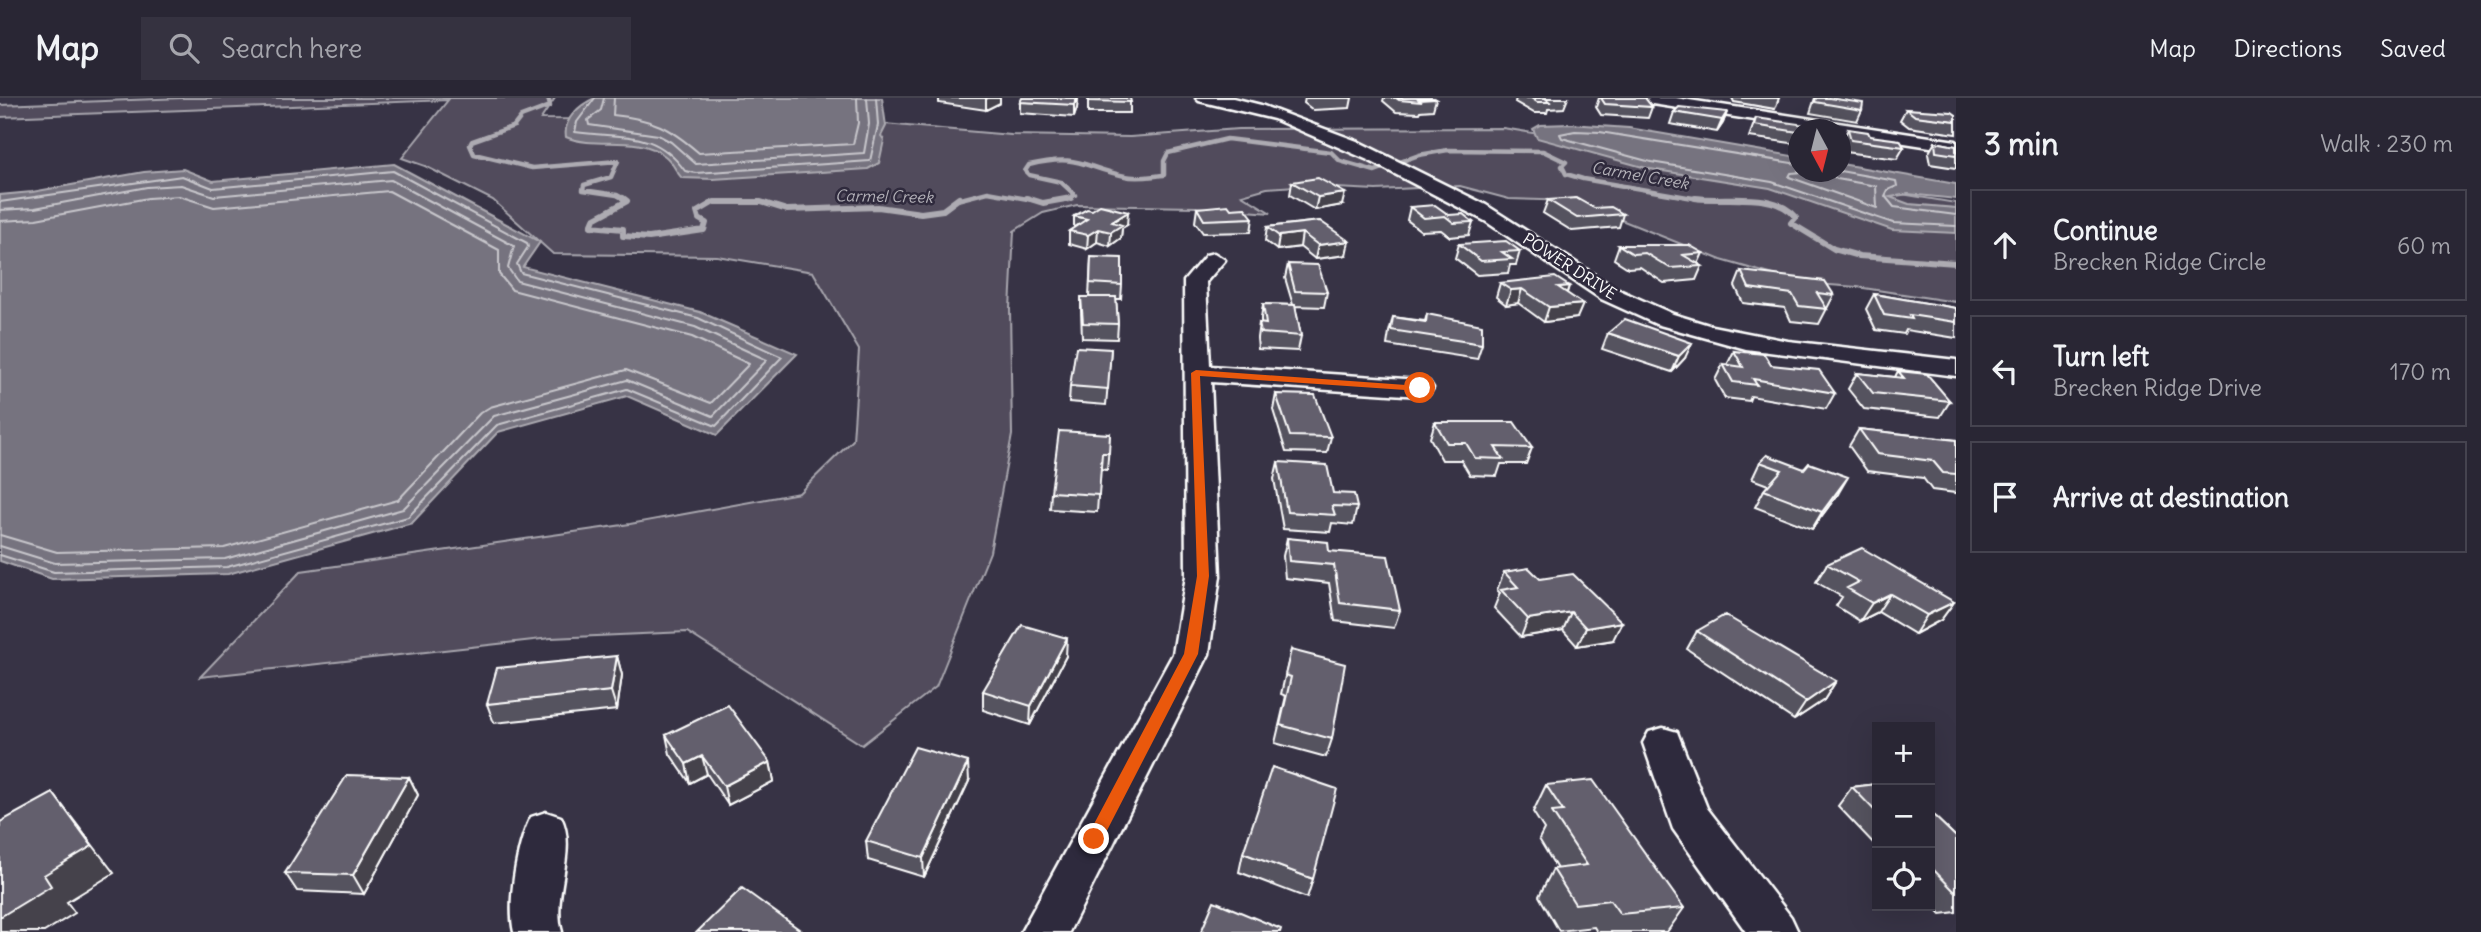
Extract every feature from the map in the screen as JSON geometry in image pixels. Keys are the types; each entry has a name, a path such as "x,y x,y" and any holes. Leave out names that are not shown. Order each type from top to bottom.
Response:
{"street":[{"name":"POWER DRIVE","path":"1204,98 1236,100 1295,120 1363,150 1506,224 1608,293 1676,323 1743,342 1779,348 1956,368"},
{"path":"1646,98 1956,146"},
{"path":"1045,932 1191,654 1203,576 1195,281 1214,260"},
{"path":"1196,373 1420,388"},
{"path":"1663,743 1688,816 1774,932"},
{"path":"538,932 533,914 546,830"}],"shaded area":[{"path":"183,98 555,98 541,119 838,120 1011,135 1130,137 1238,129 1503,128 1788,175 1788,182 1829,182 1956,203 1956,302 1857,287 1802,283 1721,260 1574,201 1509,199 1460,186 1376,190 1296,186 1267,188 1242,195 1271,213 1196,207 1077,205 1043,213 1014,231 1010,309 1012,435 990,552 936,687 862,745 687,632 551,638 200,677 301,571 630,524 799,493 853,440 859,350 813,272 717,256 553,254 493,200 425,166 402,158 448,100 0,117 0,105"}],"water":[{"path":"595,98 882,98 886,126 881,136 884,140 879,163 868,169 713,179 682,178 668,158 654,149 629,143 578,141 566,137 567,124 573,113"},
{"path":"1540,125 1629,128 1788,155 1788,182 1851,182 1851,166 1956,184 1956,199 1908,194 1890,197 1909,204 1956,208 1956,233 1892,230 1770,188 1650,169 1537,138 1533,129"},
{"path":"394,164 540,242 523,267 700,312 797,354 717,435 627,396 498,432 412,523 228,574 52,579 0,561 0,195 144,172 183,169 213,181"}],"building":[{"path":"1022,98 1077,98 1074,105 1020,102"},
{"path":"1089,98 1130,98 1131,102 1089,101"},
{"path":"1396,98 1436,99 1419,100 1422,102"},
{"path":"1531,98 1545,98 1550,102 1537,102"},
{"path":"1601,98 1645,98 1652,107 1605,104"},
{"path":"1816,98 1863,103 1862,110 1815,102"},
{"path":"1679,107 1727,112 1722,120 1674,112"},
{"path":"1906,109 1952,112 1956,115 1956,121 1915,116"},
{"path":"1756,118 1788,122 1788,130 1754,125"},
{"path":"1851,129 1868,132 1870,136 1900,140 1904,147 1851,140"},
{"path":"1935,142 1956,146 1956,155 1936,152"},
{"path":"1318,178 1345,193 1318,197 1292,182"},
{"path":"1576,198 1594,208 1611,207 1623,214 1577,218 1548,200"},
{"path":"1100,205 1128,212 1112,222 1122,225 1111,232 1098,229 1088,235 1069,231 1087,219 1074,216"},
{"path":"1228,205 1231,209 1245,208 1253,218 1204,220 1197,208"},
{"path":"1435,205 1449,215 1463,214 1473,222 1454,223 1445,216 1424,218 1410,207"},
{"path":"1320,221 1349,241 1318,245 1302,233 1279,236 1267,227"},
{"path":"1506,241 1520,251 1502,252 1512,259 1481,261 1459,244"},
{"path":"1619,245 1689,245 1703,253 1683,255 1702,266 1670,268 1645,253 1633,254"},
{"path":"1091,257 1122,258 1122,285 1090,283"},
{"path":"1288,264 1318,265 1327,292 1295,291"},
{"path":"1741,271 1825,281 1834,295 1817,293 1827,309 1799,306 1792,294 1749,288"},
{"path":"1555,277 1569,286 1558,287 1583,304 1549,307 1522,289 1511,290 1500,283"},
{"path":"1874,294 1956,308 1956,322 1910,315 1912,319 1884,315"},
{"path":"1081,297 1116,297 1118,324 1083,323"},
{"path":"1263,304 1295,305 1301,336 1261,333 1259,323 1266,324"},
{"path":"1427,314 1482,325 1482,344 1391,330 1393,317 1426,322"},
{"path":"1625,319 1692,343 1679,356 1608,333"},
{"path":"1076,347 1111,349 1108,389 1070,386"},
{"path":"1734,351 1764,354 1771,365 1819,370 1835,393 1753,379 1757,385 1733,382 1723,364 1743,367"},
{"path":"1898,371 1927,374 1950,401 1873,393 1857,373 1904,378"},
{"path":"1276,394 1315,395 1331,437 1290,436"},
{"path":"1435,422 1514,422 1532,448 1495,447 1503,459 1475,458 1466,443 1447,443"},
{"path":"1859,429 1956,440 1956,474 1943,473 1933,461 1877,454"},
{"path":"1059,431 1110,434 1109,453 1102,453 1099,495 1051,492"},
{"path":"1767,455 1804,469 1809,463 1848,477 1822,512 1764,490 1782,470 1760,462"},
{"path":"1278,462 1327,465 1333,493 1354,494 1357,507 1332,506 1335,515 1287,512"},
{"path":"1287,538 1328,542 1329,551 1388,556 1400,610 1340,603 1334,565 1289,561"},
{"path":"1862,548 1954,602 1927,615 1890,594 1872,603 1847,588 1859,582 1827,564"},
{"path":"1529,568 1540,579 1573,574 1622,622 1586,628 1571,612 1528,619 1501,590 1518,587 1504,572"},
{"path":"1725,615 1836,681 1806,702 1697,631"},
{"path":"1022,625 1067,638 1031,706 983,691"},
{"path":"1291,650 1345,664 1332,739 1280,725 1291,677 1285,675"},
{"path":"617,656 611,691 487,704 497,668"},
{"path":"728,705 770,762 724,786 702,756 686,764 666,735"},
{"path":"915,747 968,762 923,858 866,841"},
{"path":"1272,767 1337,789 1313,879 1243,853"},
{"path":"347,775 409,777 353,875 285,873"},
{"path":"1593,780 1684,908 1620,914 1610,900 1575,904 1553,869 1587,865 1552,812 1563,811 1546,785"},
{"path":"1872,785 1872,808 1852,787"},
{"path":"53,793 92,846 44,875 51,886 0,917 0,822"},
{"path":"1935,817 1956,837 1956,893 1935,871"},
{"path":"742,888 803,932 697,932"},
{"path":"1214,901 1281,929 1280,932 1201,932"}],"waterway":[{"name":"Carmel Creek","path":"548,98 550,106 521,117 514,126 472,141 470,145 474,154 532,168 618,161 611,177 584,185 583,190 617,195 625,199"},
{"name":"Carmel Creek","path":"1071,198 1075,195 1061,182 1029,175 1025,171 1029,165 1059,160 1130,177 1164,175 1164,161 1168,153 1227,139 1331,152 1340,161 1375,171 1419,155 1448,150 1543,151 1566,162 1562,166 1566,174 1583,179 1699,199 1740,200"},
{"name":"Carmel Creek","path":"957,200 988,192 1033,200"},
{"name":"Carmel Creek","path":"625,199 627,201 594,219 591,226 623,229 623,236 649,238 704,230 706,223 699,219 697,212 714,202 761,202 787,210 878,207 921,213 943,210 959,198"},
{"name":"Carmel Creek","path":"1027,198 1043,203 1071,198"},
{"name":"Carmel Creek","path":"1695,198 1749,199 1775,203 1796,217 1791,223 1834,249 1859,256 1956,263"}],"route":[{"path":"1094,839 1191,654 1203,576 1196,373 1420,388"}]}
